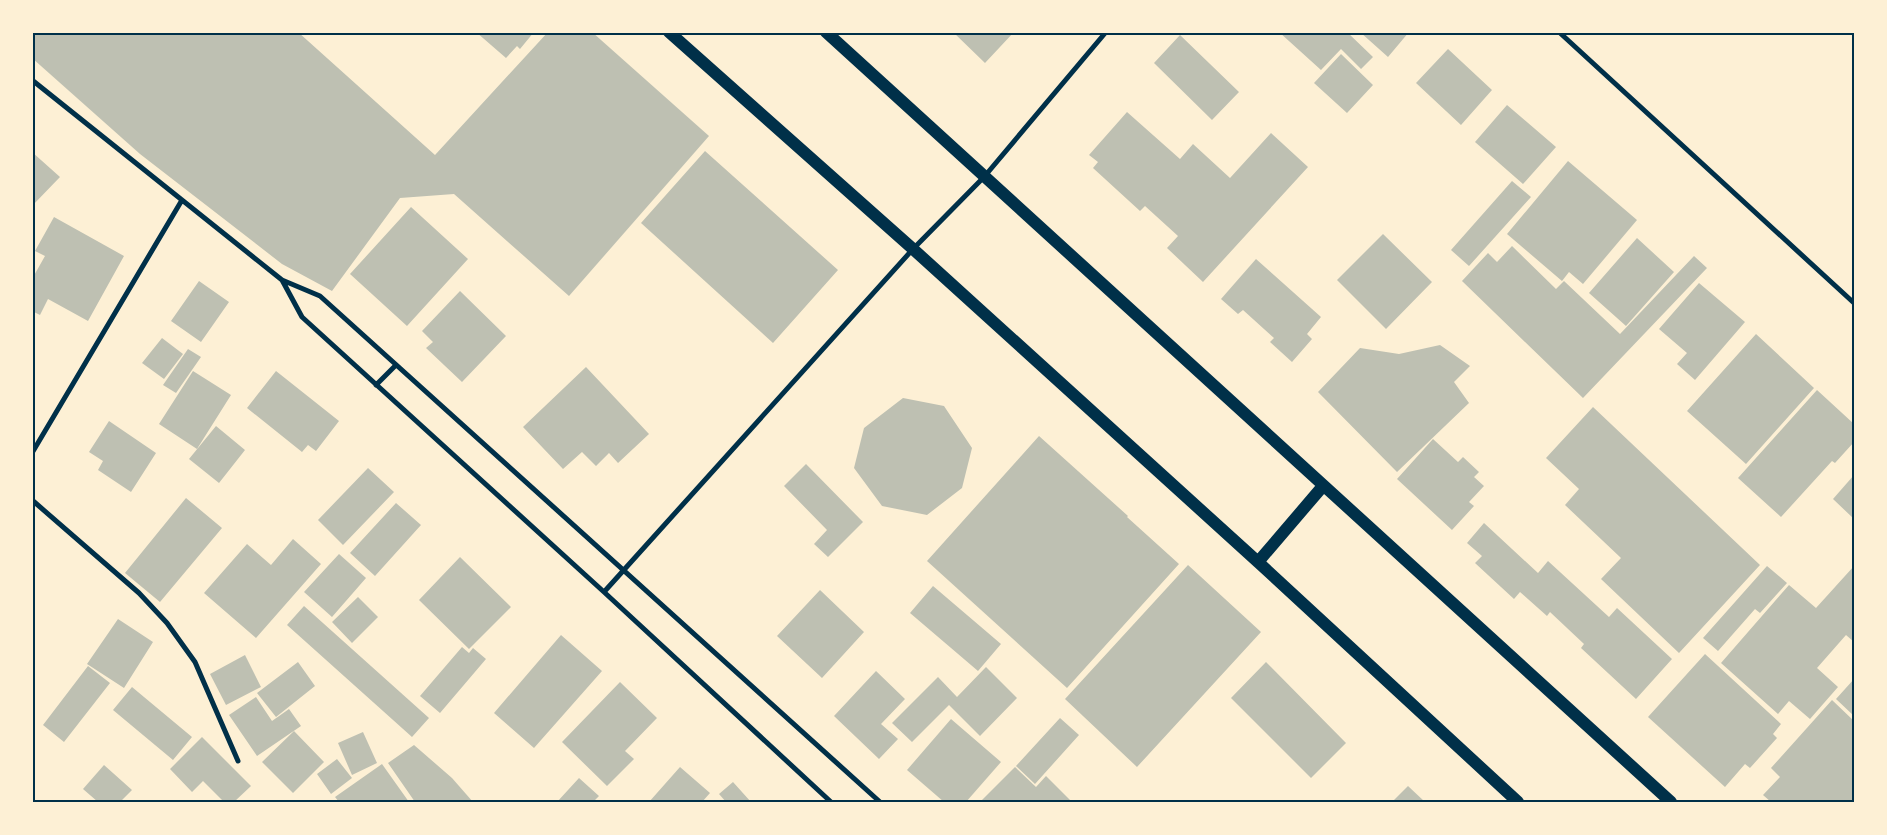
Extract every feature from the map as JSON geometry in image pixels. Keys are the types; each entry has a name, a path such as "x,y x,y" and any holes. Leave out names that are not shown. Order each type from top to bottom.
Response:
{"main road":[{"path":"669,32 913,249 1258,562 1518,802"},
{"path":"826,32 1669,802"},
{"path":"1258,562 1323,486"}],"street":[{"path":"604,592 913,249 984,177 1106,32"},
{"path":"1559,32 1854,302"},
{"path":"32,80 282,280 320,296 880,802"},
{"path":"32,453 182,200"},
{"path":"282,280 302,317 604,592 830,802"},
{"path":"376,385 396,365"},
{"path":"32,500 139,593 167,623 196,662 238,762"}],"building":[{"path":"32,32 298,32 435,155 548,32 592,32 709,136 569,296 454,194 400,198 332,291 282,264 140,154 32,58"},
{"path":"476,32 534,32 520,49 517,46 506,58"},
{"path":"953,32 1014,32 985,63"},
{"path":"1279,32 1347,32 1373,57 1361,69 1341,49 1321,70"},
{"path":"1360,32 1409,32 1388,57"},
{"path":"1180,35 1239,92 1212,120 1154,63"},
{"path":"1448,49 1492,90 1461,125 1416,83"},
{"path":"1341,54 1373,85 1347,113 1314,83"},
{"path":"1507,105 1556,147 1523,184 1475,142"},
{"path":"1127,112 1180,159 1193,144 1230,178 1271,133 1308,167 1203,282 1167,248 1178,236 1145,206 1140,211 1093,168 1098,162 1089,155"},
{"path":"705,151 838,270 773,343 641,223"},
{"path":"32,152 60,177 32,206"},
{"path":"1568,161 1637,220 1583,284 1569,272 1562,281 1507,234"},
{"path":"1512,181 1531,197 1469,266 1451,250"},
{"path":"411,207 468,259 407,326 350,274"},
{"path":"54,217 124,256 88,321 48,299 40,315 32,311 32,279 45,256 35,251"},
{"path":"1383,234 1432,282 1386,329 1337,280"},
{"path":"1637,238 1674,272 1626,326 1589,293"},
{"path":"1512,246 1556,289 1564,281 1620,334 1694,256 1707,268 1583,398 1462,281 1488,253 1497,262"},
{"path":"1256,259 1321,317 1307,334 1312,339 1292,362 1270,342 1274,338 1243,310 1238,314 1221,299"},
{"path":"199,281 229,302 201,342 171,321"},
{"path":"1699,283 1745,322 1695,380 1677,364 1687,353 1659,329"},
{"path":"460,291 506,336 462,382 426,348 433,342 422,331"},
{"path":"1756,334 1814,388 1746,464 1687,411"},
{"path":"162,338 183,354 164,379 142,363"},
{"path":"1440,345 1470,366 1454,382 1469,403 1397,472 1318,392 1360,348 1399,354"},
{"path":"188,349 201,357 176,393 163,385"},
{"path":"586,367 649,434 618,463 609,453 596,466 582,452 563,469 523,427"},
{"path":"193,371 231,395 197,449 159,424"},
{"path":"276,371 339,421 316,451 308,445 302,452 247,408"},
{"path":"1817,390 1854,424 1854,442 1835,463 1832,461 1781,517 1738,478"},
{"path":"903,398 944,406 972,448 962,488 927,515 882,506 854,468 864,428"},
{"path":"1593,407 1760,565 1679,653 1601,579 1621,558 1565,505 1579,489 1546,458"},
{"path":"109,421 156,453 131,492 98,470 103,461 89,452"},
{"path":"216,426 245,450 219,483 189,459"},
{"path":"1039,436 1179,564 1067,688 927,561"},
{"path":"1433,439 1458,462 1463,457 1479,472 1474,477 1484,486 1469,502 1474,506 1452,530 1397,479"},
{"path":"806,464 863,522 828,557 814,544 827,530 784,486"},
{"path":"368,468 394,492 343,545 318,520"},
{"path":"1854,475 1854,519 1833,499"},
{"path":"186,498 222,528 160,602 125,573"},
{"path":"396,503 421,525 375,576 350,553"},
{"path":"1484,523 1538,573 1548,561 1609,617 1617,608 1672,659 1636,699 1581,648 1584,644 1550,612 1547,616 1520,592 1514,599 1475,563 1482,556 1467,543"},
{"path":"293,539 321,564 256,638 204,593 247,544 271,565"},
{"path":"339,554 366,578 332,617 304,592"},
{"path":"460,557 511,607 469,649 419,600"},
{"path":"1188,565 1261,632 1137,767 1065,699"},
{"path":"1767,566 1787,583 1760,613 1755,609 1718,651 1703,638"},
{"path":"1854,566 1854,642 1846,635 1817,668 1838,687 1810,719 1789,701 1778,714 1721,663 1789,585 1816,608"},
{"path":"933,586 1001,644 978,671 910,613"},
{"path":"820,590 864,632 822,678 777,636"},
{"path":"358,597 378,617 352,643 332,622"},
{"path":"304,606 429,718 412,737 287,625"},
{"path":"118,619 153,642 124,688 87,664"},
{"path":"561,635 602,671 534,748 494,713"},
{"path":"462,647 469,653 473,648 486,659 440,713 420,696"},
{"path":"1705,654 1781,724 1773,734 1777,738 1750,768 1745,764 1725,787 1648,717"},
{"path":"245,655 261,687 226,705 210,674"},
{"path":"298,662 315,686 276,717 257,693"},
{"path":"1266,662 1346,743 1311,778 1231,698"},
{"path":"88,666 110,683 64,742 43,725"},
{"path":"986,667 1017,698 980,736 949,705 912,742 892,723 938,677 957,697"},
{"path":"876,671 905,699 881,724 898,739 879,759 834,716"},
{"path":"1854,679 1854,716 1836,699"},
{"path":"620,682 657,718 625,751 634,759 607,786 562,742"},
{"path":"132,687 192,737 173,760 113,710"},
{"path":"256,697 272,721 289,709 301,726 257,756 229,715"},
{"path":"1832,700 1854,721 1854,802 1771,802 1763,795 1780,777 1771,768"},
{"path":"1060,718 1079,735 1035,784 1016,766"},
{"path":"951,719 1001,762 966,802 944,802 907,770"},
{"path":"294,731 324,762 293,793 262,762"},
{"path":"363,732 377,763 352,775 338,743"},
{"path":"202,737 251,786 234,802 224,802 203,781 192,792 170,769"},
{"path":"414,745 452,778 473,802 415,802 388,763"},
{"path":"337,759 352,778 331,794 317,774"},
{"path":"382,764 409,802 339,802 335,797"},
{"path":"104,765 132,790 120,802 98,802 83,789"},
{"path":"680,767 710,793 702,802 649,802"},
{"path":"1015,767 1036,787 1046,776 1072,802 980,802"},
{"path":"579,778 599,796 593,802 557,802"},
{"path":"733,782 751,802 726,802 719,794"},
{"path":"1408,786 1425,802 1392,802"}]}
